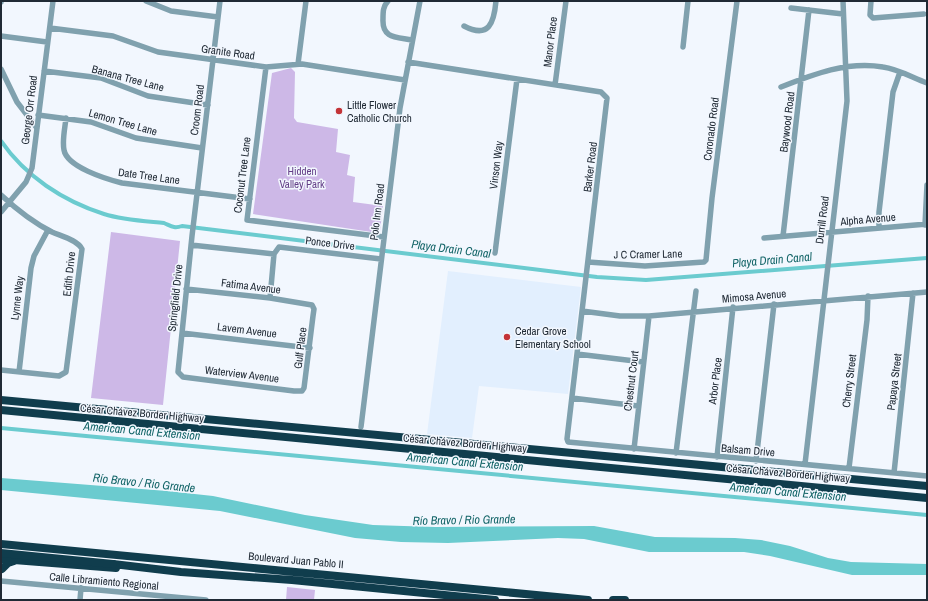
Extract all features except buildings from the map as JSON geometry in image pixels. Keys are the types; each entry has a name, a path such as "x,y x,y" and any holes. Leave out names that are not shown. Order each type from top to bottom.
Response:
{"highway":[{"name":"César Chávez Border Highway","path":"1,400 927,486"},
{"name":"César Chávez Border Highway","path":"1,410 927,498"},
{"name":"Boulevard Juan Pablo II","path":"1,544 588,600"},
{"path":"52,549 38,552 5,552 1,557 20,561 181,572"},
{"name":"Boulevard Juan Pablo II","path":"1,557 113,564 181,572 292,580 495,600"},
{"path":"2,569 8,563 20,561"},
{"path":"614,600 625,600"}],"street":[{"name":"George Orr Road","path":"1,212 29,177 31,170 53,1"},
{"path":"146,1 171,11 218,17"},
{"name":"Croom Road","path":"193,222 220,1"},
{"path":"298,64 306,1"},
{"path":"388,1 383,13 382,26 384,31 391,36 412,40"},
{"name":"Polo Inn Road","path":"361,428 400,108 420,1"},
{"path":"464,26 476,31 488,27 493,20 496,1"},
{"name":"Manor Place","path":"555,85 566,1"},
{"path":"683,47 688,1"},
{"name":"Coronado Road","path":"707,259 712,198 737,1"},
{"name":"Durrill Road","path":"805,464 827,261 847,101 843,1"},
{"path":"871,1 870,15 872,18 924,14"},
{"path":"791,8 843,14"},
{"name":"Baywood Road","path":"783,236 809,10"},
{"name":"Granite Road","path":"50,28 113,36 158,52 266,67 298,64 405,80"},
{"path":"1,36 47,42"},
{"name":"Barker Road","path":"408,62 601,92 608,98 585,281 568,442"},
{"name":"Coconut Tree Lane","path":"266,67 248,221 384,237"},
{"path":"781,87 831,68 846,67 884,67 927,83"},
{"path":"1,69 17,102 37,128"},
{"name":"Banana Tree Lane","path":"44,71 101,78 148,96 208,104"},
{"path":"879,228 879,212 893,92 900,72"},
{"name":"Vinson Way","path":"495,253 517,79"},
{"name":"Lemon Tree Lane","path":"38,115 95,123 136,138 202,148"},
{"name":"Date Tree Lane","path":"66,118 64,152 70,161 76,165 105,178 122,183 250,199"},
{"path":"926,225 927,185"},
{"name":"Edith Drive","path":"1,195 48,230 78,244 82,248 68,368 65,374 59,376 19,372"},
{"name":"Springfield Drive","path":"180,375 178,368 193,222"},
{"name":"Alpha Avenue","path":"764,238 926,225"},
{"name":"Lynne Way","path":"19,372 31,268 34,256 48,230"},
{"path":"191,245 274,254 270,298"},
{"name":"Ponce Drive","path":"274,254 278,247 381,258"},
{"name":"J C Cramer Lane","path":"588,262 645,266 704,262 707,259"},
{"name":"Fatima Avenue","path":"186,289 270,298 311,305 313,307"},
{"path":"676,453 696,291"},
{"name":"Mimosa Avenue","path":"582,310 620,316 649,316 774,304 927,292"},
{"name":"Papaya Street","path":"894,473 913,293"},
{"name":"Cherry Street","path":"849,468 867,320 868,296"},
{"path":"756,461 774,304"},
{"name":"Gulf Place","path":"302,391 305,386 310,348 313,307"},
{"name":"Arbor Place","path":"717,457 733,308"},
{"name":"Chestnut Court","path":"634,449 649,316"},
{"name":"Lavern Avenue","path":"182,333 310,348"},
{"path":"577,354 643,362"},
{"path":"1,370 19,372"},
{"name":"Waterview Avenue","path":"180,375 302,391"},
{"path":"572,398 638,406"},
{"name":"Balsam Drive","path":"568,442 572,444 927,476"},
{"path":"1,557 1,581"},
{"name":"Calle Libramiento Regional","path":"1,581 82,589 141,597 206,600"},
{"path":"80,600 82,589"},
{"path":"82,589 83,600"}],"shaded area":[{"name":"Cedar Grove Elementary School","path":"448,271 581,287 568,394 479,386 472,438 427,434"}],"green space":[{"name":"Hidden Valley Park","path":"291,68 295,72 294,118 297,122 338,129 336,152 350,155 347,175 355,177 353,202 383,206 380,231 378,233 253,214 272,73"},
{"path":"111,232 180,241 163,405 91,398"},
{"path":"287,587 315,590 314,600 286,600"}],"water":[{"path":"1,478 213,496 305,515 373,525 435,527 594,526 655,537 735,538 761,540 790,546 828,558 851,562 927,564 927,575 852,575 770,556 744,552 649,552 584,539 558,538 448,543 401,542 355,538 220,511 1,490"}],"waterway":[{"name":"Playa Drain Canal","path":"1,141 21,165 33,176 46,186 74,202 89,209 119,218 164,223 175,227 182,226 597,277 646,280 927,258"},
{"name":"American Canal Extension","path":"1,428 927,515"}],"place":[{"name":"Little Flower Catholic Church","path":"339,111"},
{"name":"Cedar Grove Elementary School","path":"507,337"}],"water label":[{"name":"Río Bravo / Rio Grande","path":"144,483"},
{"name":"Río Bravo / Rio Grande","path":"464,520"}]}
